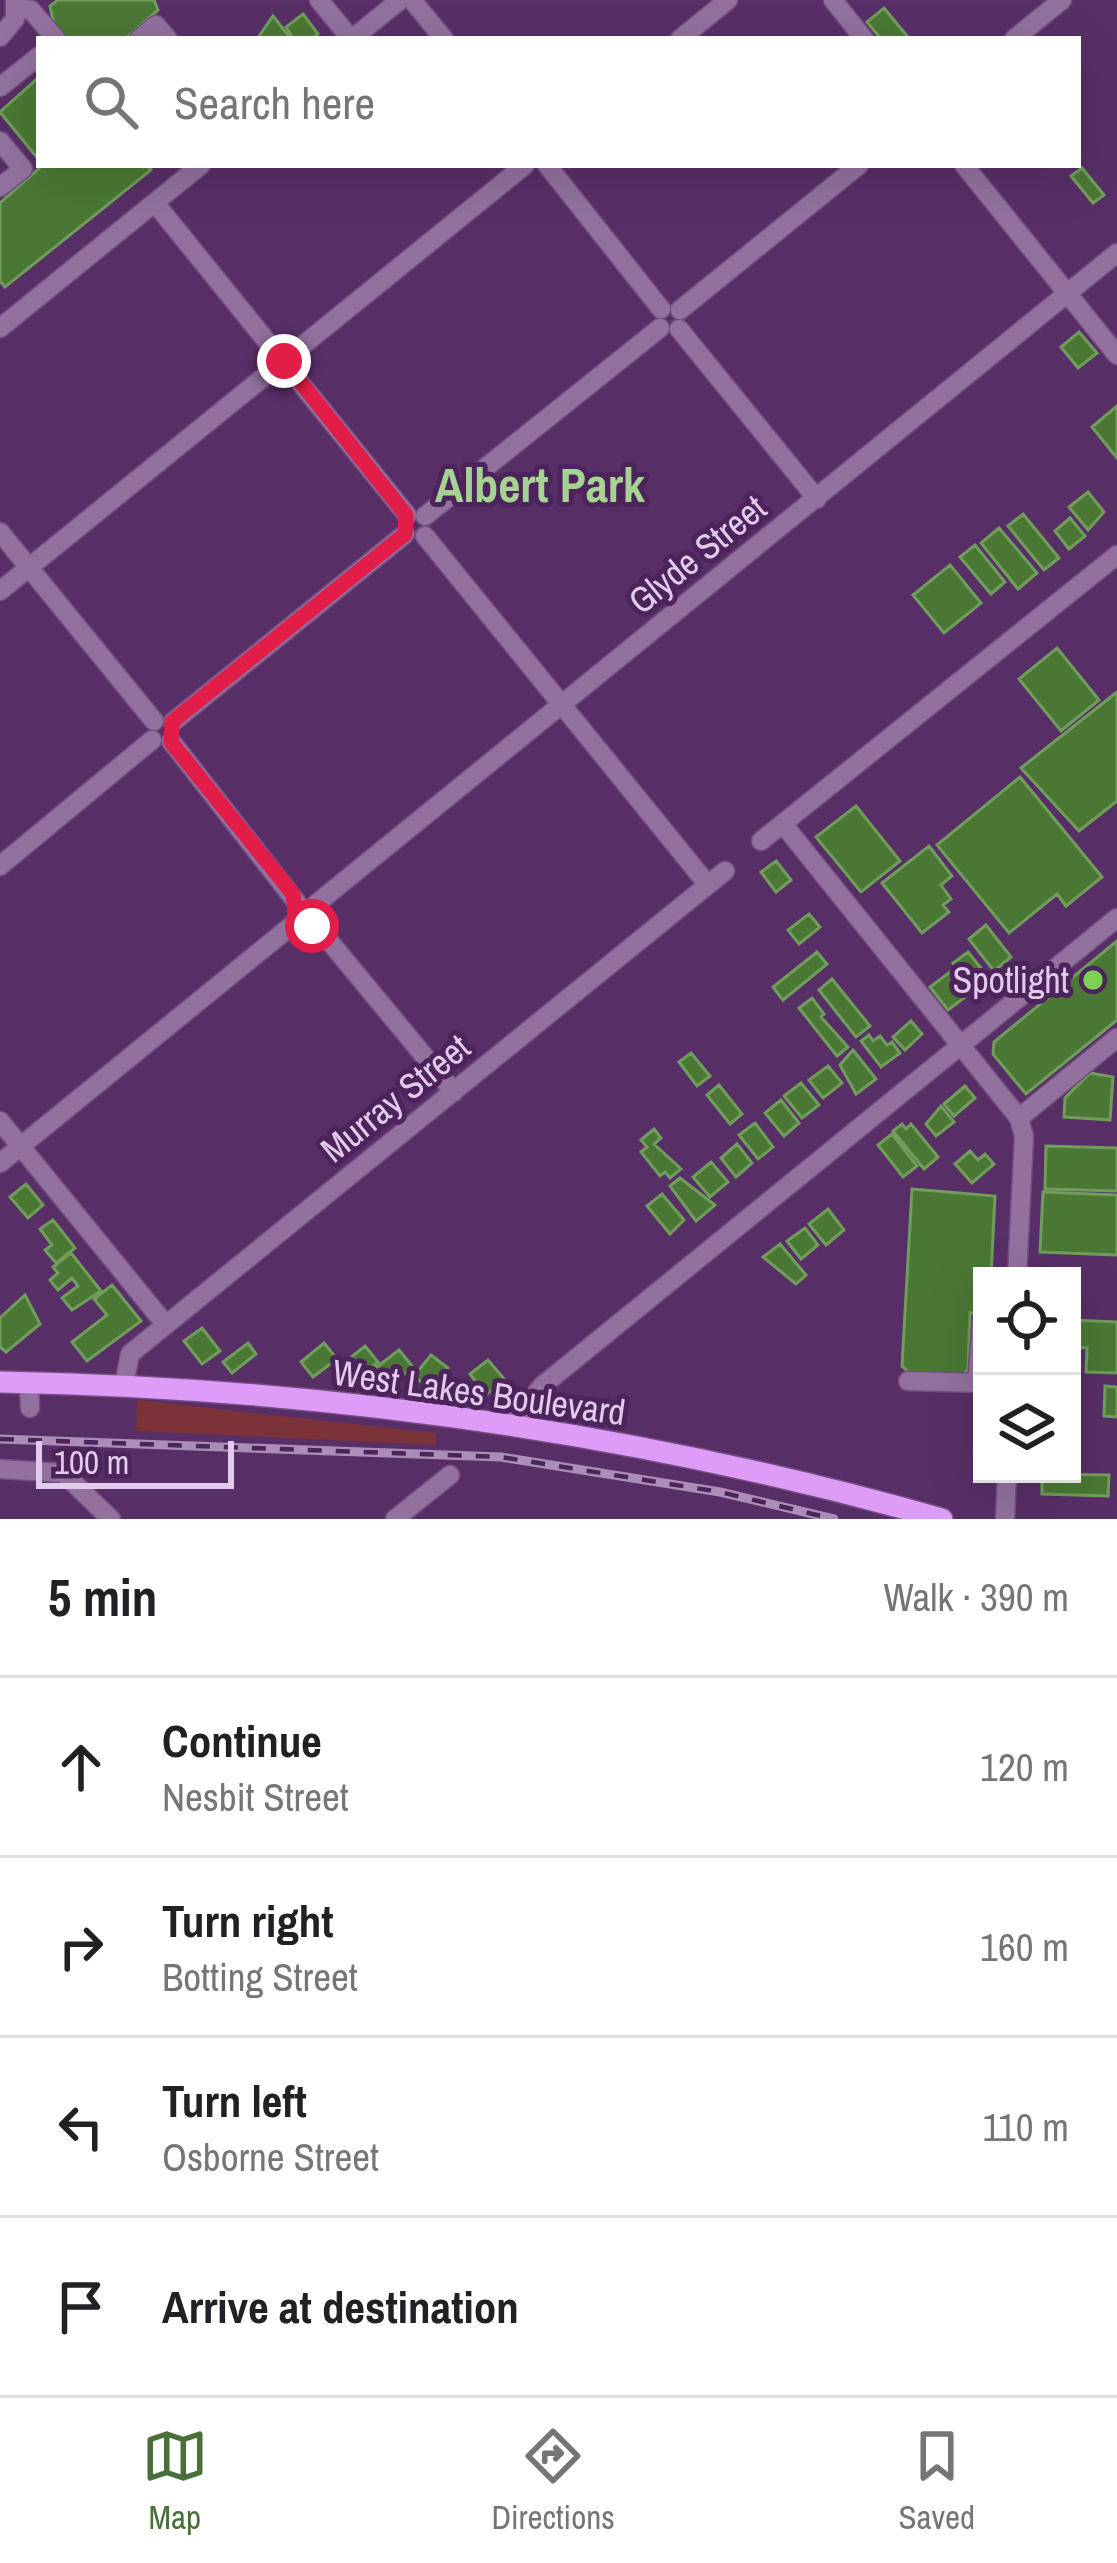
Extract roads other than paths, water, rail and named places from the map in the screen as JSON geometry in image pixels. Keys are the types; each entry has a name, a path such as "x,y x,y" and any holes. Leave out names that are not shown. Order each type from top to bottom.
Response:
{"main road":[{"name":"West Lakes Boulevard","path":"0,1382 124,1384 513,1423 786,1475 942,1519"}],"street":[{"path":"319,0 349,36"},
{"path":"355,36 400,0"},
{"path":"412,0 442,36"},
{"path":"684,36 728,0"},
{"path":"833,0 862,36"},
{"path":"1018,36 1062,0"},
{"path":"0,37 10,28 15,4 31,10 53,36"},
{"path":"143,36 156,25 165,36"},
{"path":"0,87 36,58"},
{"path":"0,141 23,169 0,187"},
{"path":"0,328 196,168"},
{"path":"0,591 521,168"},
{"path":"549,168 817,499"},
{"path":"0,866 855,168"},
{"path":"966,168 1117,355"},
{"path":"155,203 708,885"},
{"name":"Glyde Street","path":"0,1163 1117,253"},
{"path":"0,532 454,1092"},
{"path":"760,842 1117,555"},
{"path":"783,824 1019,1118 1024,1136 1017,1267"},
{"name":"Murray Street","path":"124,1384 130,1354 725,872"},
{"path":"513,1423 542,1386 1117,917"},
{"path":"1019,1118 1117,1038"},
{"path":"0,1121 166,1325"},
{"path":"908,1381 973,1383"},
{"path":"29,1383 30,1408"},
{"path":"0,1469 63,1473 111,1519"},
{"path":"395,1519 450,1475"},
{"path":"1005,1519 1007,1483"}],"railway":[{"path":"0,1439 501,1457 720,1492 834,1519"}],"place":[{"name":"Spotlight","path":"1093,980"}],"district":[{"name":"Albert Park","path":"540,485"}]}
